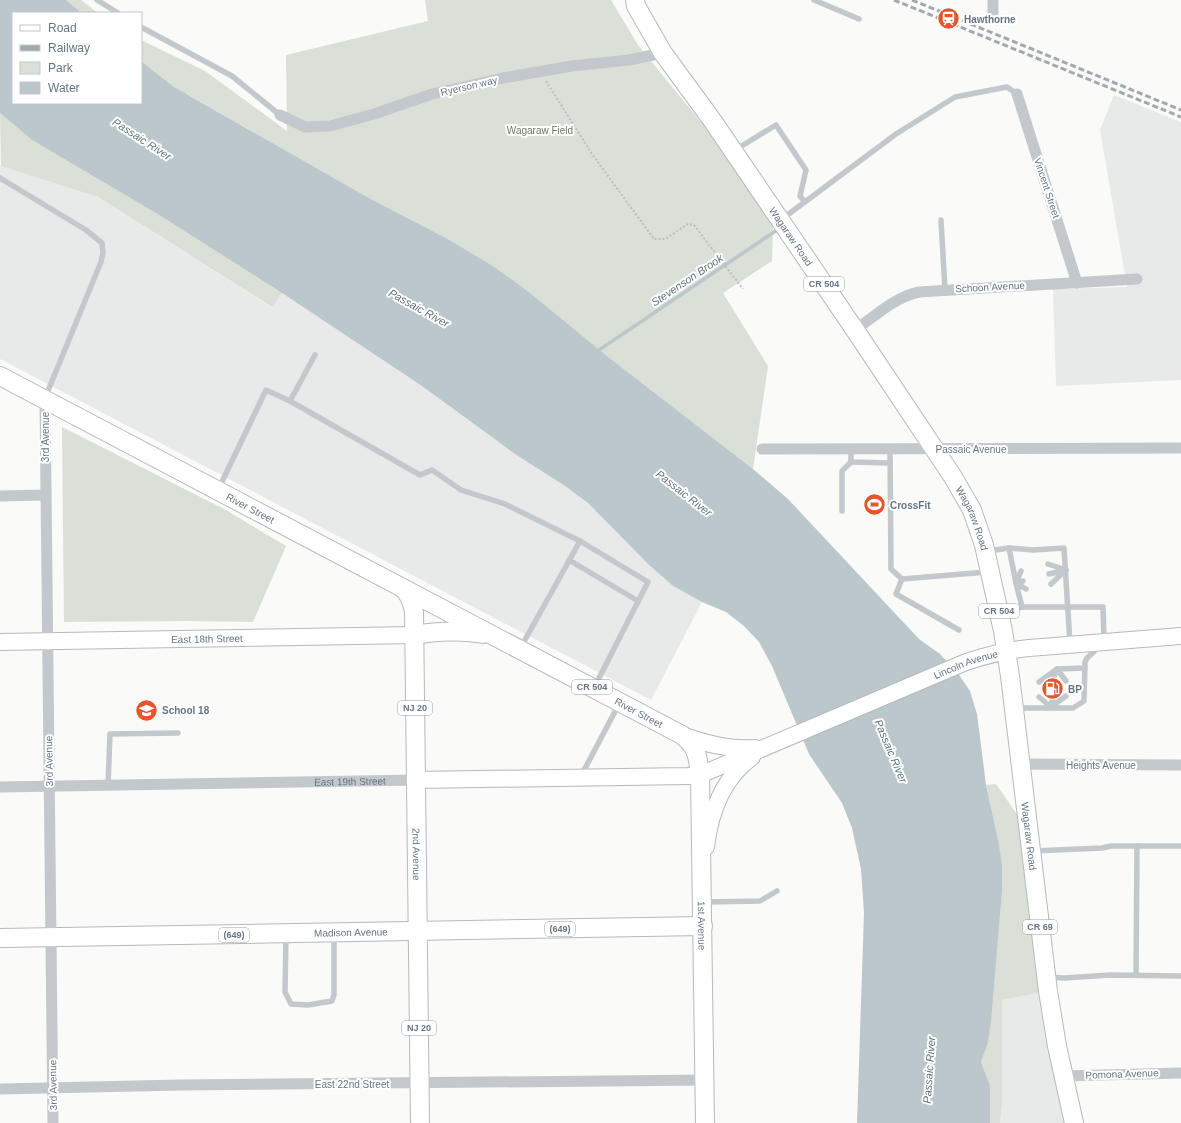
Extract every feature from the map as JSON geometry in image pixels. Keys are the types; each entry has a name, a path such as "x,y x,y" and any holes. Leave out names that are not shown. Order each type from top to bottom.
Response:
{"main road":[{"name":"Wagaraw Road","path":"633,1 663,53 734,152 855,330 964,494 972,510 979,528 990,572 1006,650 1046,977 1057,1046 1074,1123"},
{"name":"River Street","path":"0,376 682,735 709,744 730,748 746,749 764,747"},
{"name":"2nd Avenue","path":"403,588 409,595 414,612 420,1123"},
{"name":"River Street","path":"414,635 437,632 472,632 501,639"},
{"name":"East 18th Street","path":"0,642 414,635"},
{"name":"Lincoln Avenue","path":"700,774 966,662 1006,650 1181,636"},
{"name":"1st Avenue","path":"682,735 694,747 700,774 705,1123"},
{"name":"CR 504","path":"702,879 706,843 710,824 721,793 729,779 738,769 764,747"},
{"name":"East 19th Street","path":"416,780 688,776 700,774"},
{"name":"Madison Avenue","path":"0,938 334,934 702,926"}],"street":[{"path":"993,0 993,12"},
{"name":"Ryerson way","path":"280,116 305,127 330,126 374,114 432,94 503,78 572,66 629,60 663,53"},
{"name":"Vincent Street","path":"1017,94 1077,283"},
{"name":"Schoon Avenue","path":"855,330 898,300 909,294 919,292 1137,279"},
{"name":"3rd Avenue","path":"45,400 53,1123"},
{"name":"Passaic Avenue","path":"762,449 1181,448"},
{"path":"0,496 45,495"},
{"name":"Heights Avenue","path":"1021,764 1181,765"},
{"name":"East 19th Street","path":"0,787 416,780"},
{"name":"Pomona Avenue","path":"1063,1076 1181,1073"},
{"name":"East 22nd Street","path":"0,1089 189,1085 705,1080"}],"lane":[{"path":"97,0 116,12"},
{"path":"814,0 859,19"},
{"path":"142,28 232,76 280,116"},
{"path":"780,220 896,134 955,97 1006,87 1017,94"},
{"path":"734,152 776,125 806,170 800,196 805,202"},
{"path":"0,178 86,230 102,243 103,253 101,262 45,400"},
{"path":"941,220 945,290"},
{"path":"290,401 315,356"},
{"path":"217,491 266,390 290,401 420,475 432,470 461,490 505,504 580,541 648,582 594,688"},
{"path":"842,511 842,471 851,462 851,449"},
{"path":"890,449 891,569 902,579 990,572"},
{"path":"851,462 890,463"},
{"path":"520,649 580,541"},
{"path":"1009,548 1022,607"},
{"path":"985,552 1009,548 1033,550 1064,548 1070,644"},
{"path":"570,560 638,602"},
{"path":"1048,564 1066,570"},
{"path":"1049,574 1066,570"},
{"path":"1051,584 1066,570"},
{"path":"1016,583 1021,571"},
{"path":"902,579 896,594 959,630"},
{"path":"1016,583 1023,581"},
{"path":"1016,583 1026,589"},
{"path":"999,612 1022,607 1103,606 1104,642 1087,658 1085,662 1084,701 1073,708 1014,708"},
{"path":"1039,682 1057,669 1085,668"},
{"path":"1057,669 1066,681"},
{"path":"1052,682 1057,669"},
{"path":"1051,707 1066,696"},
{"path":"1039,697 1051,707"},
{"path":"1051,707 1053,697"},
{"path":"580,778 620,702"},
{"path":"108,786 110,734 178,733"},
{"path":"1031,851 1102,848 1110,846 1181,846"},
{"path":"1136,975 1137,846"},
{"path":"702,902 760,901 778,891"},
{"path":"286,934 285,992 291,1004 308,1005 332,1000 334,995 334,934"},
{"path":"1046,977 1064,978 1110,975 1181,976"}],"path":[{"path":"540,72 592,154 654,239 665,239 688,224 694,225 743,289"}],"shaded area":[{"path":"1114,95 1181,122 1181,380 1056,386 1053,289 1127,287 1100,130"},
{"path":"0,165 98,197 271,307 282,293 422,386 515,454 565,486 588,503 648,564 673,586 702,602 651,700 0,359"},
{"path":"1048,991 1074,1123 1000,1123 1002,1104 1002,1000"}],"green space":[{"path":"66,0 81,0 97,12 81,12"},
{"name":"Wagaraw Field","path":"425,0 611,0 638,45 704,126 773,225 772,261 723,293 768,366 753,469 607,356 529,292 446,238 369,198 190,96 182,93 142,62 142,40 205,71 287,131 286,55 428,21"},
{"path":"0,113 32,140 159,215 282,293 272,307 98,197 1,166"},
{"path":"62,427 224,509 286,546 253,622 64,622"},
{"path":"996,784 1028,830 1048,991 1002,1000 1002,1104 1000,1123 990,1123 990,1085 981,1062 988,1043 1002,892 998,839 986,785"}],"water":[{"name":"Passaic River","path":"0,0 66,0 81,12 12,12 12,104 142,104 142,62 174,87 369,198 446,238 491,265 529,292 607,356 753,469 788,499 919,639 940,654 957,672 970,691 977,714 986,785 1002,865 1002,892 991,1021 988,1043 981,1062 990,1085 990,1123 857,1123 864,913 861,869 852,828 842,803 809,754 772,666 759,642 744,626 726,612 702,602 673,586 648,564 588,503 565,486 515,454 422,386 282,293 159,215 32,140 0,113"}],"waterway":[{"name":"Stevenson Brook","path":"599,350 780,228"}],"railway":[{"path":"894,0 1181,117"},
{"path":"912,0 1181,110"}],"place":[{"name":"Hawthorne","path":"949,19"},
{"name":"CrossFit","path":"874,505"},
{"name":"BP","path":"1053,689"},
{"name":"School 18","path":"146,710"}]}
